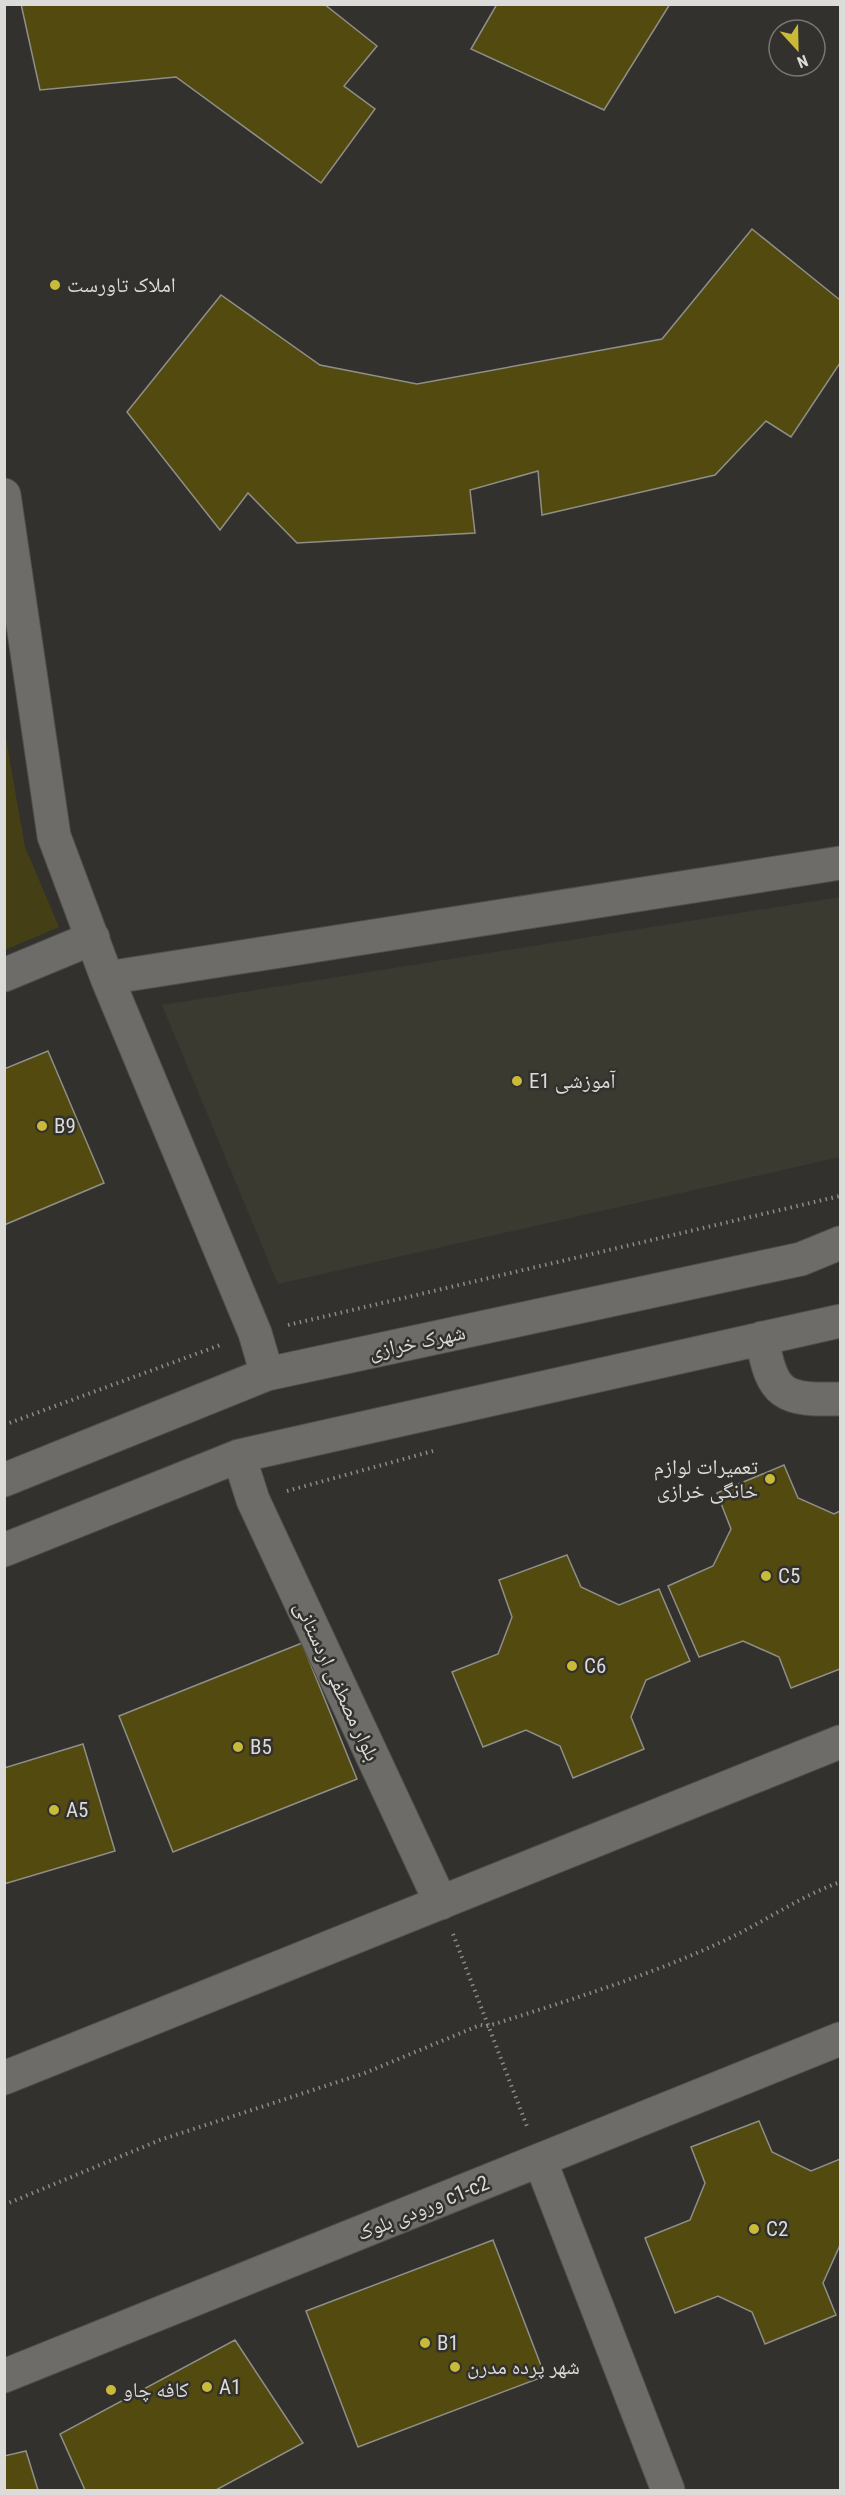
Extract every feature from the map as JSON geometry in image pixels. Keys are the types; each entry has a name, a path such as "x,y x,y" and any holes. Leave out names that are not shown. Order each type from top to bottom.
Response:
{"street":[{"path":"4,495 54,836 107,978 255,1333 267,1374"},
{"path":"107,978 840,863"},
{"path":"4,975 93,938"},
{"name":"شهرک خرازی","path":"4,1480 267,1374 801,1259 840,1244"},
{"path":"4,1550 239,1456 840,1321"},
{"path":"762,1338 772,1381 785,1393 809,1400 840,1399"},
{"name":"بلوار مصطفی اردستانی","path":"239,1456 253,1500 441,1903"},
{"path":"4,2078 840,1742"},
{"name":"ورودی بلوک c1-c2","path":"4,2376 840,2039"},
{"path":"540,2160 668,2490"}],"path":[{"path":"4,1425 255,1333 840,1196"},
{"path":"253,1500 435,1451"},
{"path":"4,2205 160,2140 365,2073 480,2025 488,2026 622,1983 729,1938 816,1891 840,1882"},
{"path":"441,1903 540,2160"}],"shaded area":[{"path":"5,733 25,847 59,927 5,950"},
{"name":"E1 آموزشی","path":"840,897 840,1157 278,1284 162,1005"}],"building":[{"path":"21,4 324,4 377,46 344,86 375,109 321,183 176,77 40,90"},
{"path":"497,4 670,4 604,110 471,49"},
{"path":"752,229 840,300 840,363 791,437 766,421 715,475 542,515 538,471 470,490 475,533 297,543 248,493 220,530 127,412 221,295 320,365 417,384 662,339"},
{"name":"B9","path":"48,1051 104,1183 4,1225 4,1069"},
{"name":"C5","path":"784,1465 798,1498 834,1514 840,1511 840,1669 791,1688 779,1657 743,1641 699,1657 668,1586 713,1566 731,1529 717,1493"},
{"name":"C6","path":"567,1555 581,1587 619,1605 659,1589 690,1661 646,1680 631,1717 644,1749 573,1778 560,1746 526,1730 483,1747 452,1672 498,1654 512,1617 499,1580"},
{"name":"B5","path":"302,1643 357,1779 173,1852 119,1716"},
{"name":"A5","path":"83,1744 115,1851 4,1884 4,1768"},
{"name":"C2","path":"759,2121 772,2152 811,2171 840,2159 840,2245 823,2283 836,2315 765,2344 752,2312 718,2296 675,2313 645,2238 690,2220 705,2183 691,2147"},
{"name":"B1","path":"493,2240 545,2376 358,2447 306,2311"},
{"name":"A1","path":"235,2340 303,2443 216,2490 85,2490 60,2434"},
{"path":"26,2451 38,2490 4,2490 4,2456"}],"place":[{"name":"املاک تاورست","path":"55,285"},
{"name":"E1 آموزشی","path":"517,1081"},
{"name":"B9","path":"42,1126"},
{"name":"تعمیرات لوازم خانگی خرازی","path":"770,1479"},
{"name":"C5","path":"766,1576"},
{"name":"C6","path":"572,1666"},
{"name":"B5","path":"238,1747"},
{"name":"A5","path":"54,1810"},
{"name":"C2","path":"754,2229"},
{"name":"B1","path":"425,2343"},
{"name":"شهر پرده مدرن","path":"455,2367"},
{"name":"A1","path":"207,2387"},
{"name":"کافه چاو","path":"111,2390"}]}
